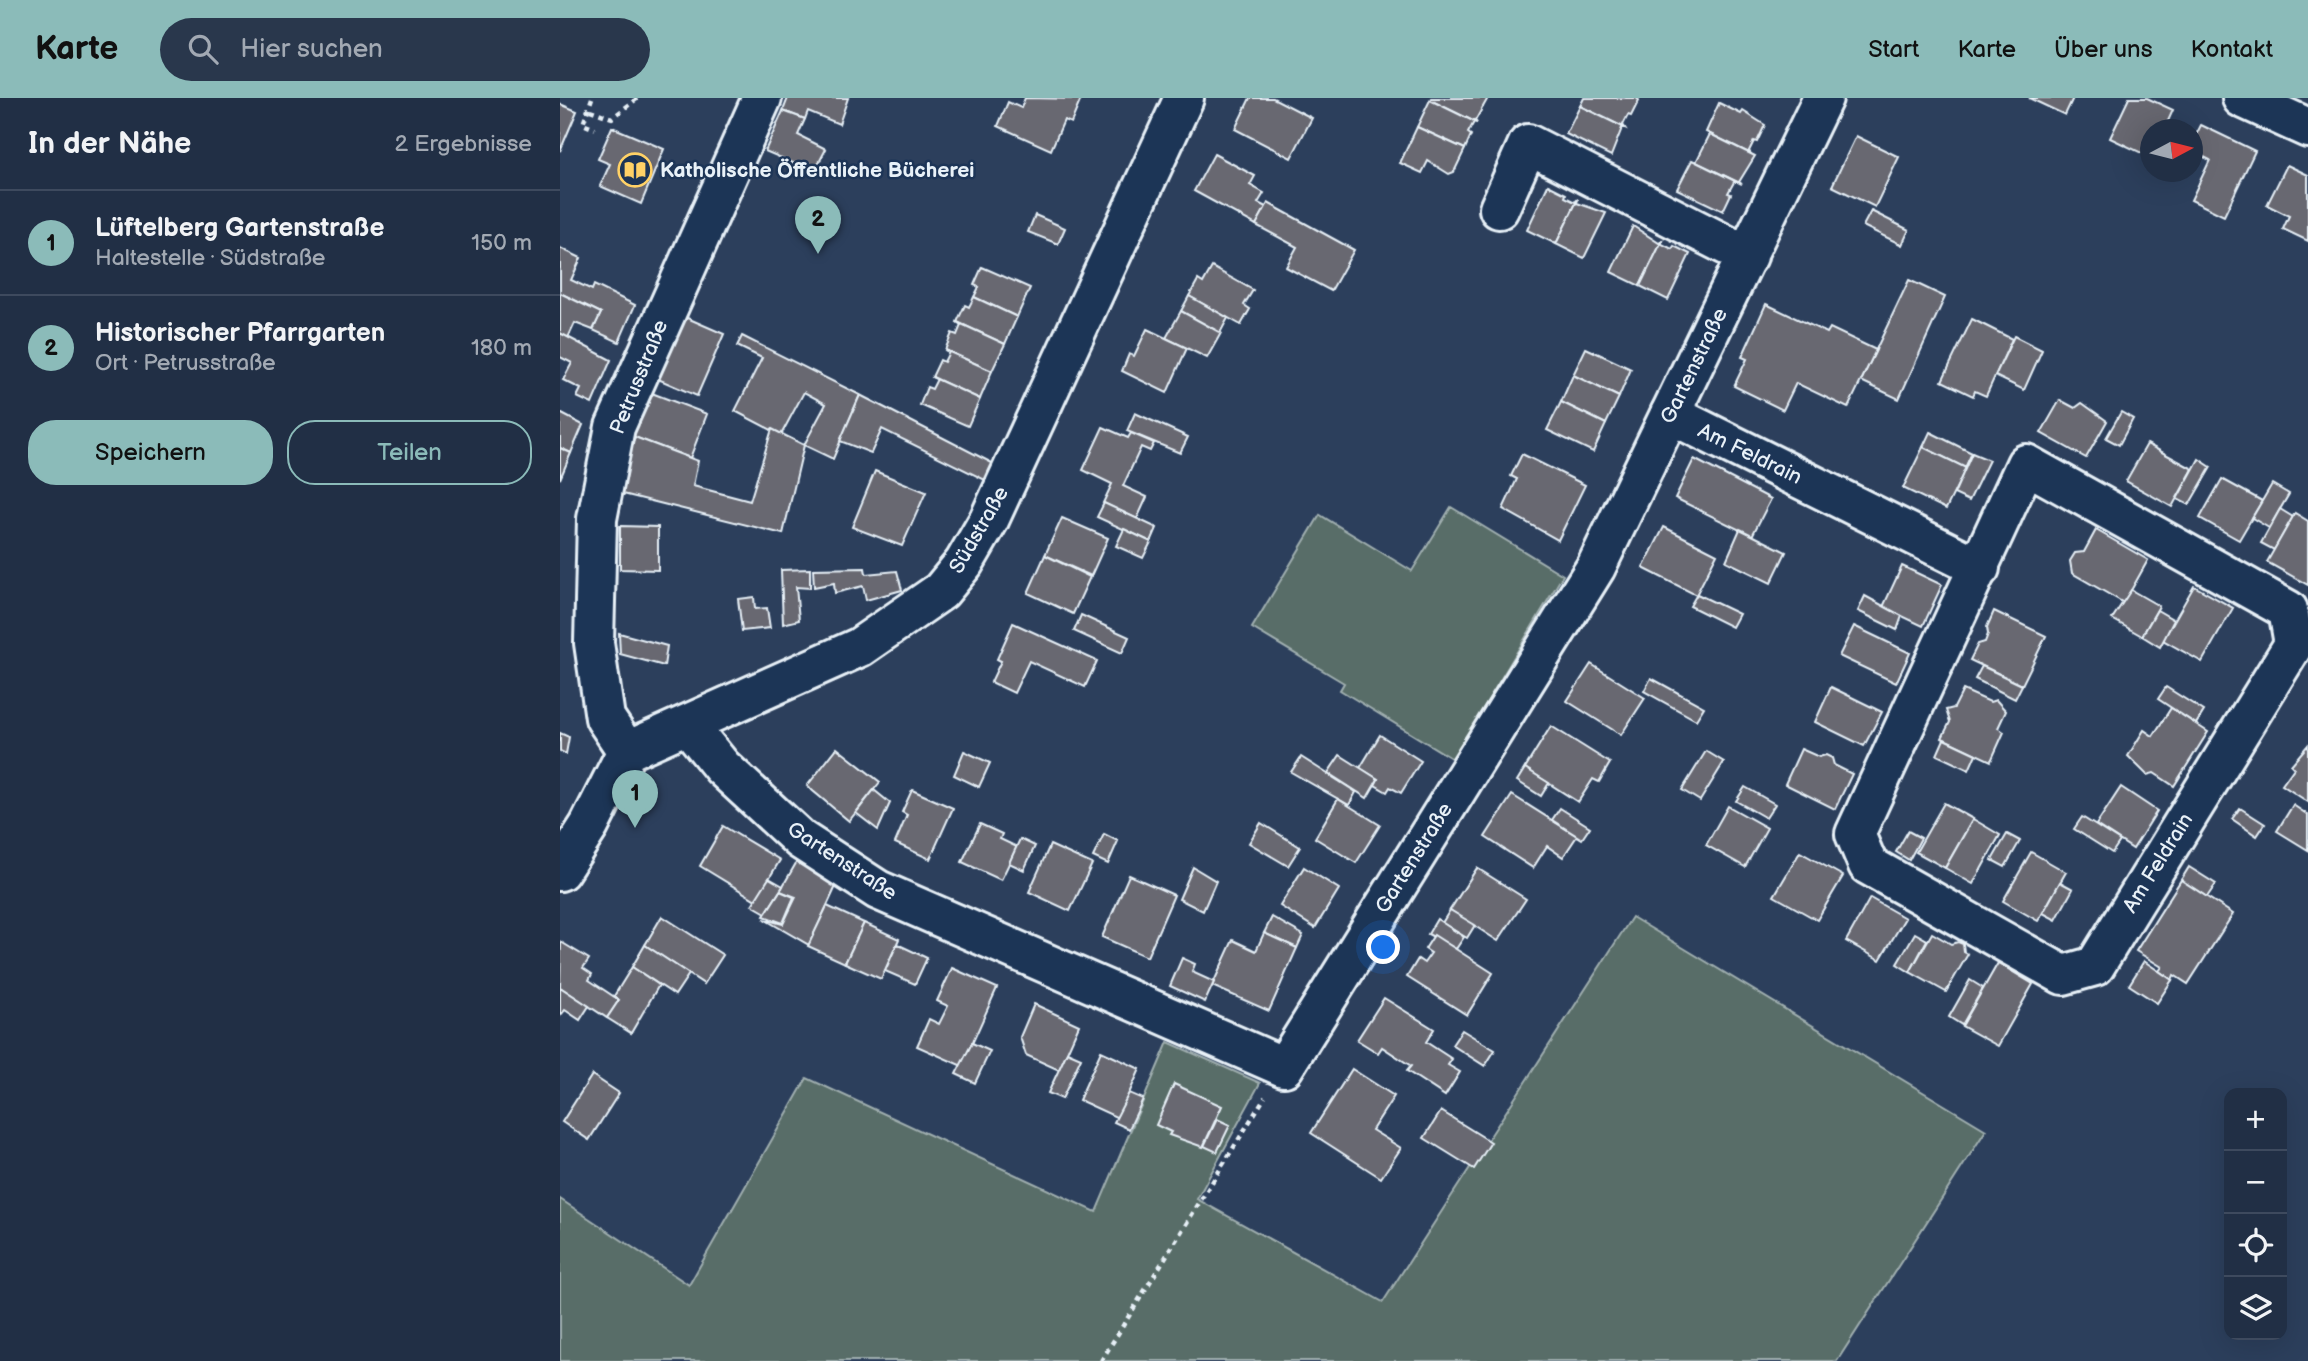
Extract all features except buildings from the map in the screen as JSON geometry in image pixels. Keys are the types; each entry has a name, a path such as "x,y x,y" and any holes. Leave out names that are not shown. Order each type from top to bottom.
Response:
{"street":[{"name":"Petrusstraße","path":"627,751 605,718 593,643 597,519 615,427 762,98"},
{"name":"Südstraße","path":"627,751 689,726 860,647 941,591 964,562 989,520 1184,98"},
{"name":"Gartenstraße","path":"689,726 722,767 802,840 878,890 1283,1067 1596,567 1823,98"},
{"path":"2242,98 2308,128"},
{"path":"1499,209 1528,144 1748,256"},
{"name":"Am Feldrain","path":"1670,414 1980,568"},
{"name":"Am Feldrain","path":"2026,464 2288,610 2294,644 2095,966 2063,975 1868,865 1855,834 1980,568 2026,464"},
{"path":"560,871 589,826 627,751"}],"path":[{"path":"592,98 583,124 595,129"},
{"path":"590,110 612,118 638,98"},
{"path":"1101,1361 1283,1067"}],"green space":[{"path":"1451,507 1563,575 1453,759 1340,690 1344,683 1252,628 1320,515 1412,571"},
{"path":"1632,917 1986,1130 1837,1361 560,1361 560,1199 689,1285 807,1078 1096,1212 1168,1042 1260,1083 1197,1199 1383,1302"}],"place":[{"name":"Katholische Öffentliche Bücherei","path":"635,170"},
{"name":"Historischer Pfarrgarten","path":"818,254"},
{"name":"Lüftelberg Gartenstraße","path":"635,828"}]}
